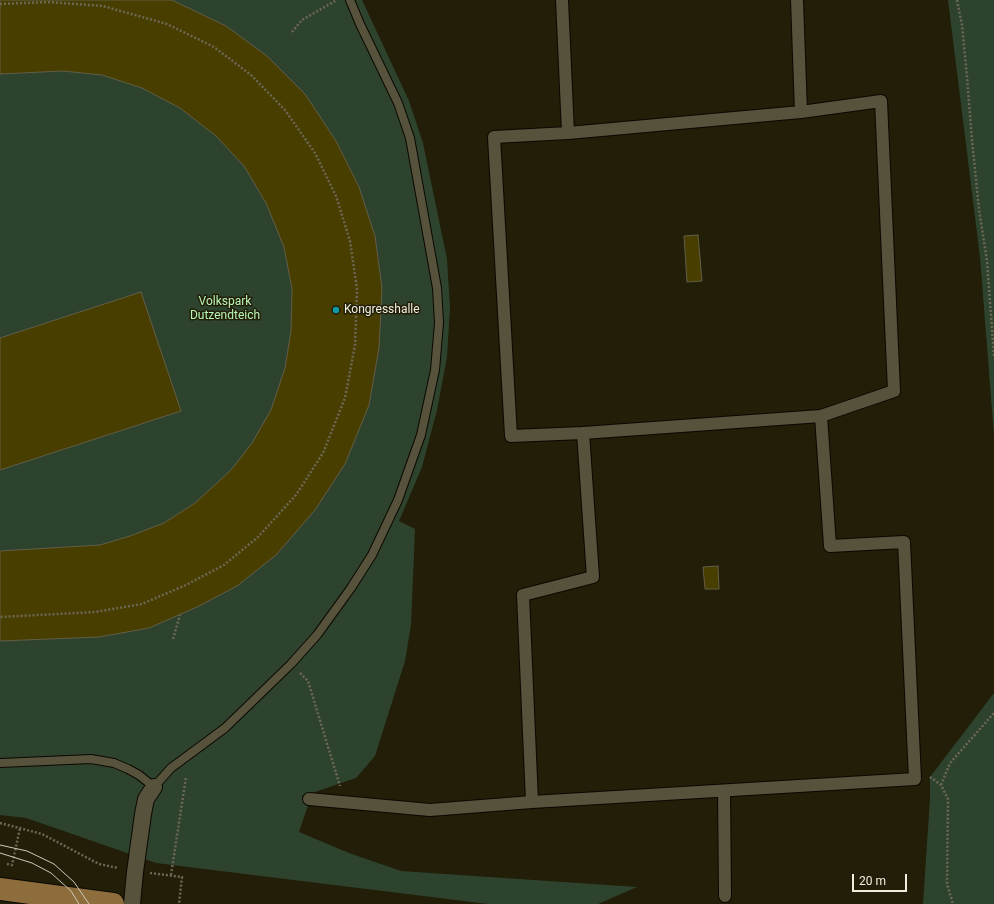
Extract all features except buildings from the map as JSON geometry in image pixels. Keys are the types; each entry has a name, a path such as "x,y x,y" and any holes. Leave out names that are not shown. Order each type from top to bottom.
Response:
{"main road":[{"path":"0,889 113,904"}],"street":[{"path":"562,0 568,133"},
{"path":"797,0 801,112"},
{"path":"881,101 894,391 821,416 583,433 512,436 494,137 568,133 801,112 881,101"},
{"path":"309,799 430,810 532,802 915,779 904,542 830,546 821,416"},
{"path":"532,802 523,595 593,577 583,433"},
{"path":"132,904 143,814 146,799 154,786"},
{"path":"724,791 725,896"}],"lane":[{"path":"0,762 91,759 114,763 128,768 154,786 171,768 224,728 291,664 317,635 351,588 372,555 398,500 414,455 426,412 435,370 439,324 434,265 410,138 398,103 350,0"}],"path":[{"path":"292,32 302,20 337,0"},
{"path":"957,0 962,25 979,209 988,261 994,356"},
{"path":"0,4 48,2 103,6 167,24 214,47 251,75 285,110 315,153 336,196 350,241 358,289 355,345 345,398 323,453 296,495 258,537 224,565 186,585 142,604 95,612 0,617"},
{"path":"173,639 180,615"},
{"path":"291,664 308,682 345,802"},
{"path":"941,785 950,763 994,713"},
{"path":"171,875 186,777"},
{"path":"915,779 930,777 941,785 948,799 947,884 953,904"},
{"path":"0,823 42,834 98,864 135,872 182,877 179,904"},
{"path":"8,864 12,865 20,828"}],"green space":[{"name":"Volkspark Dutzendteich","path":"0,0 362,0 409,101 423,143 447,259 450,307 447,357 437,410 422,467 399,521 415,529 411,625 405,661 375,756 356,778 312,793 299,832 349,853 401,871 637,887 598,904 488,904 156,863 26,818 0,815"},
{"path":"948,0 994,0 994,436 980,257"},
{"path":"994,693 994,904 923,904 930,799 930,777"}],"tram line":[{"path":"0,845 27,851 54,864 74,882 89,904"},
{"path":"0,853 32,863 51,873 71,891 79,904"}],"place":[{"name":"Kongresshalle","path":"336,310"}]}
